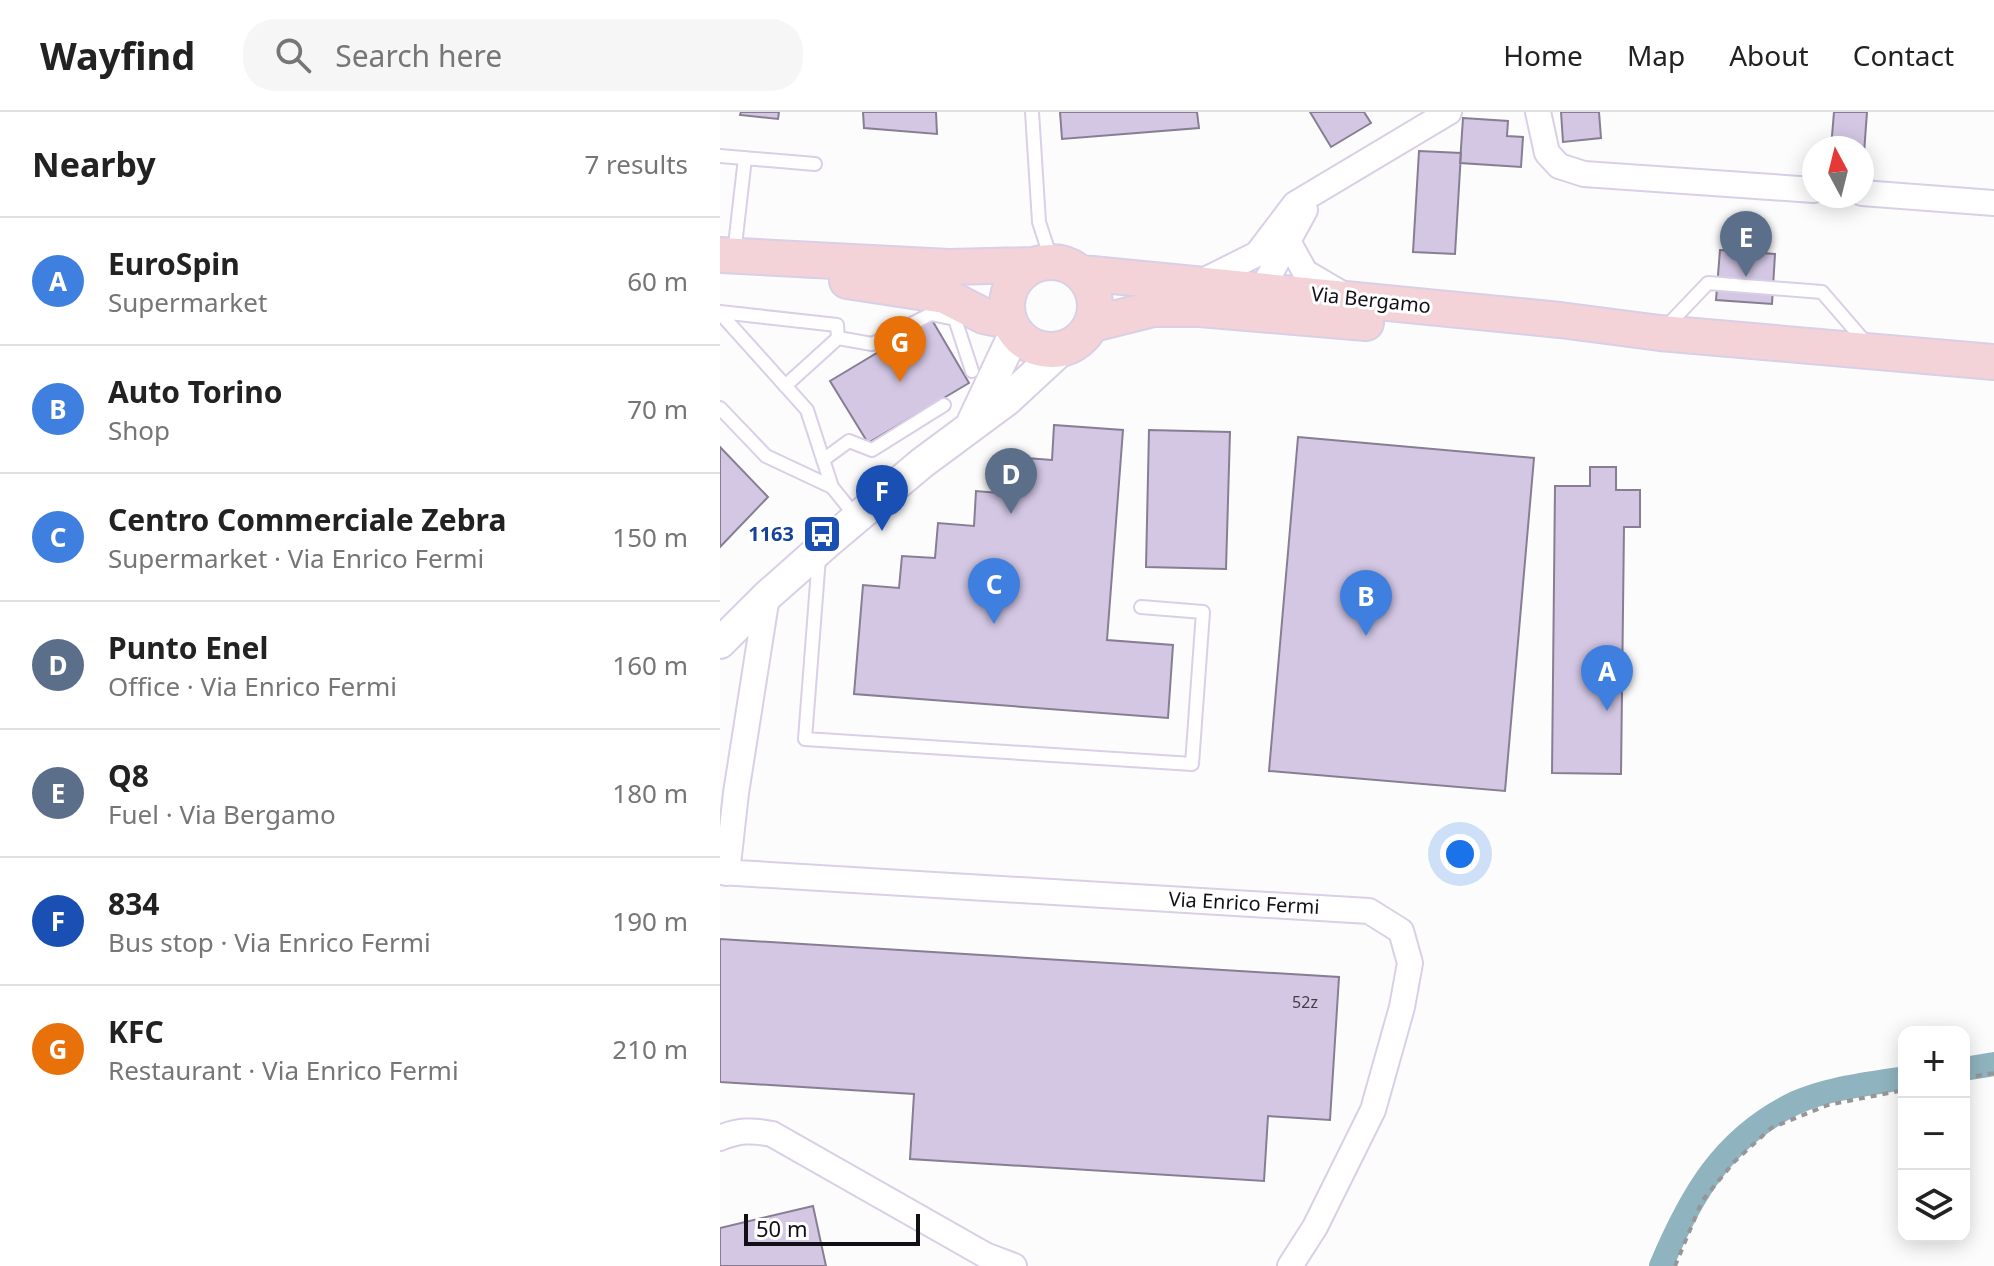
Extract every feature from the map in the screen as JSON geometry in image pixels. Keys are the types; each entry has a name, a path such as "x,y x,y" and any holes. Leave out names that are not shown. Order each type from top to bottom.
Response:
{"main road":[{"name":"Via Bergamo","path":"727,256 949,267 1056,267 1199,296 1491,334 1660,333"},
{"path":"727,256 843,280 945,296 1012,326 1040,348 1061,350 1076,343 1093,324 1092,290 1056,267 1017,277 1010,292 1012,326"},
{"name":"Via Bergamo","path":"1093,324 1199,296 1262,289 1660,333 1994,362"}],"street":[{"path":"1199,296 1257,254 1295,204 1449,112"},
{"path":"1538,112 1547,153 1559,166 1584,174 1802,189"},
{"path":"1262,289 1317,192"},
{"path":"1874,194 1994,203"},
{"path":"1289,243 1305,272 1350,298"},
{"path":"970,426 1012,326"},
{"path":"720,643 819,550 970,426 1007,400 1061,350"},
{"path":"723,873 767,596"},
{"name":"Via Enrico Fermi","path":"723,873 1369,911 1401,931 1410,963 1402,1007 1373,1110 1315,1227 1290,1266"},
{"path":"720,1138 752,1130 772,1134 985,1255 1014,1266"}],"lane":[{"path":"1032,112 1039,222 1056,267"},
{"path":"720,156 815,164"},
{"path":"727,256 745,158"},
{"path":"1660,333 1708,283 1822,292 1873,352"},
{"path":"720,313 837,325 838,338"},
{"path":"720,313 807,410 832,487 857,518"},
{"path":"838,338 872,344 931,314 955,319 972,371"},
{"path":"785,386 838,338"},
{"path":"823,460 849,441 872,450 944,405"},
{"path":"720,408 766,456 832,487"},
{"path":"819,550 805,739 1192,764 1203,612 1141,607"}],"path":[{"path":"1970,1077 1994,1073"},
{"path":"1675,1266 1702,1201 1734,1162 1771,1128 1828,1105 1898,1091"}],"building":[{"path":"741,112 779,112 778,119 740,115"},
{"path":"863,112 936,112 937,134 864,128"},
{"path":"1060,112 1197,112 1199,128 1062,139"},
{"path":"1310,112 1364,112 1371,123 1331,147"},
{"path":"1561,112 1599,112 1601,138 1563,142"},
{"path":"1834,112 1867,112 1865,136 1832,136"},
{"path":"1463,118 1508,121 1507,136 1523,137 1521,167 1460,163"},
{"path":"1419,151 1461,153 1455,254 1413,252"},
{"path":"1720,250 1775,254 1772,304 1716,300"},
{"path":"932,320 969,383 868,443 830,381"},
{"path":"1054,425 1123,430 1107,640 1173,645 1168,718 854,694 863,585 899,588 902,556 935,558 938,523 974,526 976,491 1011,494 1014,457 1052,460"},
{"path":"1149,430 1230,432 1226,569 1146,567"},
{"path":"1298,437 1534,458 1505,791 1269,771"},
{"path":"720,447 768,497 720,547"},
{"path":"1590,467 1616,467 1616,490 1640,490 1640,527 1624,527 1621,774 1552,773 1555,486 1590,486"},
{"path":"720,939 1339,977 1330,1120 1268,1116 1264,1181 910,1159 914,1094 720,1082"},
{"path":"813,1206 826,1266 720,1266 720,1228"}],"waterway":[{"path":"1970,1068 1994,1064"},
{"path":"1661,1266 1698,1192 1712,1171 1748,1133 1770,1117 1808,1098 1898,1079"}],"place":[{"name":"Q8","path":"1746,277"},
{"name":"KFC","path":"900,382"},
{"name":"Punto Enel","path":"1011,514"},
{"name":"834","path":"882,531"},
{"name":"1163","path":"822,534"},
{"name":"Centro Commerciale Zebra","path":"994,624"},
{"name":"Auto Torino","path":"1366,636"},
{"name":"EuroSpin","path":"1607,711"}]}
